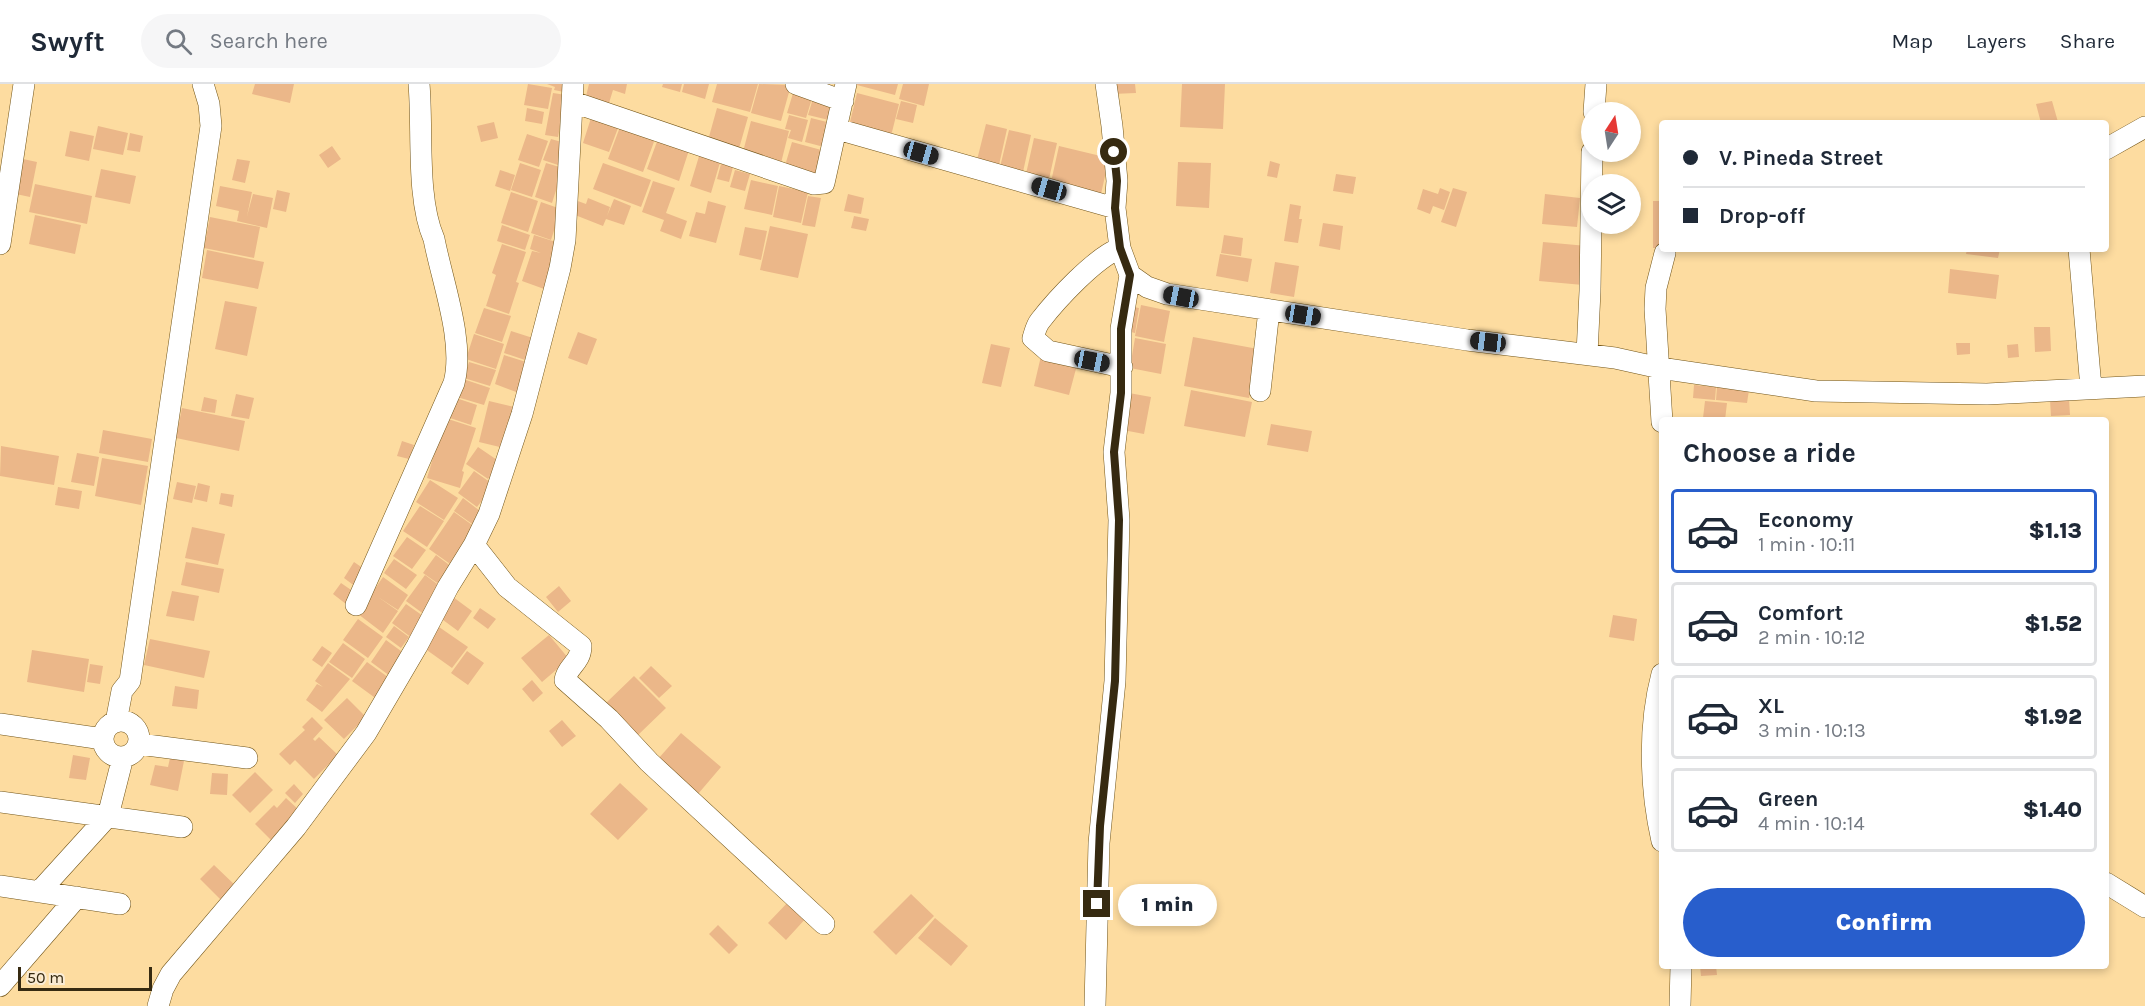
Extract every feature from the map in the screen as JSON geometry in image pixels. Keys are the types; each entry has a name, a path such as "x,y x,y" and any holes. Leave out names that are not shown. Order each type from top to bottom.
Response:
{"street":[{"path":"0,244 24,84"},
{"path":"123,723 136,694 130,681 211,126 209,104 203,84"},
{"path":"356,605 454,383 458,367 450,311 434,239 429,228 422,162 419,84"},
{"path":"159,1006 163,989 171,974 296,827 366,733 412,656 489,514 522,414 560,268 565,240 573,93 814,184 824,183 845,92 796,84"},
{"path":"1095,1006 1099,843 1115,681 1119,520 1114,452 1121,393 1121,329 1130,275 1120,248 1115,208 1117,181 1106,84"},
{"path":"1595,102 1596,84"},
{"path":"2109,147 2145,127"},
{"path":"837,129 1115,208"},
{"path":"1587,354 1592,162"},
{"path":"1120,248 1112,251 1083,274 1038,323 1033,338 1048,351 1122,366"},
{"path":"2079,252 2091,388"},
{"path":"1662,417 1655,309 1656,288 1665,253"},
{"path":"1130,275 1147,287 1167,294 1467,340 1587,354 1634,361 1660,368 1826,392 1987,394 2145,386"},
{"path":"1260,391 1269,310"},
{"path":"474,545 507,587 581,646 581,654 566,674 565,680 609,719 649,762 824,924"},
{"path":"1659,692 1653,754 1653,784 1659,822"},
{"path":"123,723 136,729 139,744 136,751 123,758 108,753 103,739 109,725 123,723"},
{"path":"0,724 103,739"},
{"path":"139,744 248,758"},
{"path":"39,892 108,816 123,758"},
{"path":"0,802 182,827"},
{"path":"2109,885 2145,907"},
{"path":"0,886 120,904"},
{"path":"0,986 78,897"},
{"path":"1680,1006 1681,969"}],"building":[{"path":"255,84 294,84 290,103 252,94"},
{"path":"528,84 552,88 548,109 524,105"},
{"path":"547,84 565,84 564,92 554,90 555,87"},
{"path":"589,84 627,84 625,94 613,90 609,103 586,96"},
{"path":"663,84 682,84 680,92 662,87"},
{"path":"684,84 709,84 705,99 682,92"},
{"path":"717,84 758,84 750,112 712,102"},
{"path":"759,84 791,85 781,121 751,113"},
{"path":"853,84 898,84 895,95"},
{"path":"903,84 929,84 924,106 899,99"},
{"path":"1111,84 1135,84 1136,93 1112,94"},
{"path":"1182,84 1225,84 1223,129 1180,127"},
{"path":"794,90 813,95 806,118 787,113"},
{"path":"553,93 566,95 558,137 545,135"},
{"path":"857,93 899,104 891,136 849,126"},
{"path":"814,95 838,101 833,121 808,115"},
{"path":"901,101 917,105 913,123 896,119"},
{"path":"2052,101 2057,120 2040,120 2036,104"},
{"path":"527,108 544,112 542,124 525,121"},
{"path":"717,108 748,117 738,152 707,144"},
{"path":"789,115 808,120 802,142 788,138 791,130 785,129"},
{"path":"591,118 618,128 609,152 583,143"},
{"path":"811,118 831,123 824,147 805,142"},
{"path":"751,121 789,131 781,163 743,152"},
{"path":"494,122 498,138 481,142 477,126"},
{"path":"986,124 1007,129 999,165 977,160"},
{"path":"98,126 128,133 123,155 93,149"},
{"path":"620,127 655,139 643,172 608,159"},
{"path":"1009,130 1031,135 1023,172 1000,167"},
{"path":"70,131 94,136 89,161 65,156"},
{"path":"130,133 143,136 140,152 127,150"},
{"path":"527,134 548,141 539,167 518,160"},
{"path":"659,136 690,147 679,181 647,169"},
{"path":"1034,138 1057,143 1049,179 1026,174"},
{"path":"551,139 565,143 558,165 543,160"},
{"path":"792,142 825,151 818,178 784,169"},
{"path":"332,146 341,159 328,168 319,155"},
{"path":"1059,146 1109,158 1101,194 1051,182"},
{"path":"700,153 721,159 711,193 690,186"},
{"path":"23,159 37,162 30,197 16,194"},
{"path":"237,159 250,161 245,183 232,180"},
{"path":"1270,161 1280,164 1277,178 1267,176"},
{"path":"1178,162 1211,163 1209,208 1176,206"},
{"path":"520,163 541,170 532,197 511,190"},
{"path":"546,163 563,168 552,203 535,197"},
{"path":"603,163 651,180 641,207 593,189"},
{"path":"721,164 733,167 729,182 717,179"},
{"path":"101,169 136,176 130,204 95,197"},
{"path":"500,170 515,175 510,191 495,186"},
{"path":"735,170 750,174 745,191 730,187"},
{"path":"1336,174 1356,177 1353,194 1333,191"},
{"path":"751,180 778,186 772,215 744,209"},
{"path":"653,181 675,188 666,213 687,221 681,239 660,231 664,220 642,212"},
{"path":"35,184 92,196 87,224 29,212"},
{"path":"220,186 252,192 247,216 253,194 273,198 267,228 237,221 239,211 216,206"},
{"path":"779,186 808,192 801,223 773,217"},
{"path":"1440,188 1450,192 1444,210 1433,206 1430,214 1417,209 1423,189 1438,194"},
{"path":"1453,188 1467,192 1456,227 1441,222"},
{"path":"277,190 290,193 286,212 273,209"},
{"path":"511,192 538,201 528,232 501,223"},
{"path":"848,194 864,198 861,214 844,211"},
{"path":"1545,194 1580,198 1577,227 1542,224"},
{"path":"808,196 821,198 815,227 802,225"},
{"path":"588,198 610,207 607,216 614,199 631,206 624,225 606,219 603,226 570,213 575,200 586,204"},
{"path":"708,201 726,206 716,243 689,236 696,212 705,214"},
{"path":"1653,201 1659,201 1659,248 1653,248"},
{"path":"541,202 561,209 551,240 531,233"},
{"path":"1290,204 1301,206 1299,219 1302,219 1298,243 1284,241"},
{"path":"35,215 81,225 75,254 29,244"},
{"path":"854,216 869,219 866,231 851,228"},
{"path":"210,217 260,227 254,258 204,248"},
{"path":"1323,223 1343,226 1340,250 1319,246"},
{"path":"502,225 530,235 525,250 497,241"},
{"path":"770,226 808,234 798,278 760,270"},
{"path":"745,227 767,231 761,260 739,255"},
{"path":"534,235 559,243 547,290 522,281 532,251 541,253 530,249"},
{"path":"1224,235 1243,238 1241,256 1221,253"},
{"path":"1543,242 1587,246 1583,285 1539,281"},
{"path":"502,244 526,252 509,314 486,306 496,275 492,273"},
{"path":"207,250 264,262 258,289 202,278"},
{"path":"1966,252 1999,252 1998,258 1966,254"},
{"path":"1220,254 1252,259 1248,282 1216,276"},
{"path":"1275,262 1299,266 1294,297 1270,293"},
{"path":"1950,269 1999,275 1996,299 1948,293"},
{"path":"225,301 257,307 247,356 215,349"},
{"path":"1141,305 1170,311 1164,342 1135,336"},
{"path":"1128,306 1139,308 1135,333 1123,330"},
{"path":"484,308 511,316 502,342 475,333"},
{"path":"2034,327 2050,327 2051,351 2035,352"},
{"path":"511,331 536,339 528,361 504,353"},
{"path":"578,332 597,339 587,365 568,358"},
{"path":"474,334 504,344 496,369 466,359"},
{"path":"1193,337 1258,349 1249,398 1184,386"},
{"path":"1135,338 1166,344 1161,374 1130,368"},
{"path":"1956,343 1970,343 1970,354 1957,355"},
{"path":"991,344 1010,348 1001,387 982,383"},
{"path":"2018,344 2019,357 2008,358 2007,345"},
{"path":"504,355 529,363 519,393 495,384"},
{"path":"1041,356 1077,365 1069,395 1034,386"},
{"path":"469,362 496,370 490,386 464,378"},
{"path":"463,379 490,388 484,405 457,397"},
{"path":"1694,385 1716,387 1715,400 1693,398"},
{"path":"1717,387 1749,390 1747,403 1716,400"},
{"path":"1191,390 1252,402 1245,437 1184,426"},
{"path":"1129,393 1151,397 1144,434 1123,430"},
{"path":"236,394 254,398 249,419 231,416"},
{"path":"204,397 217,400 215,413 201,411"},
{"path":"456,398 477,405 471,425 450,418"},
{"path":"2069,399 2070,415 2051,416 2050,400"},
{"path":"489,401 514,407 504,448 479,442"},
{"path":"1705,401 1727,403 1725,417 1703,417"},
{"path":"182,408 245,421 239,451 176,438"},
{"path":"445,418 476,428 462,471 464,472 460,488 427,478"},
{"path":"1271,424 1312,431 1308,452 1267,445"},
{"path":"103,430 152,439 148,462 99,453"},
{"path":"402,441 414,445 409,459 397,456"},
{"path":"1,446 59,456 54,485 0,476"},
{"path":"478,447 500,462 488,479 466,464"},
{"path":"77,453 99,457 94,486 71,482"},
{"path":"102,458 148,466 141,505 95,496"},
{"path":"474,471 494,485 477,507 458,493"},
{"path":"430,480 458,498 444,520 416,502"},
{"path":"177,482 196,486 192,503 173,499"},
{"path":"198,483 210,486 207,502 194,499"},
{"path":"58,487 82,491 79,509 55,505"},
{"path":"221,493 234,495 232,507 219,504"},
{"path":"463,498 484,514 475,526 454,511"},
{"path":"420,506 444,521 427,547 403,531"},
{"path":"454,512 475,527 453,566 429,549"},
{"path":"192,527 225,534 218,565 185,558"},
{"path":"407,537 426,550 412,569 393,556"},
{"path":"436,555 456,570 443,587 423,573"},
{"path":"394,559 417,575 406,589 384,573"},
{"path":"186,562 224,569 219,593 181,585"},
{"path":"354,562 367,571 356,587 344,578"},
{"path":"425,575 444,589 425,615 406,601"},
{"path":"383,577 408,595 398,610 378,597 398,611 383,633 358,614"},
{"path":"341,583 354,592 346,604 333,594"},
{"path":"559,586 571,601 558,612 546,597"},
{"path":"172,591 199,596 194,621 166,616"},
{"path":"453,597 472,611 458,631 439,617"},
{"path":"406,604 426,618 412,638 392,623"},
{"path":"480,608 496,619 488,629 473,618"},
{"path":"1613,615 1637,619 1634,641 1609,637"},
{"path":"358,619 383,637 368,658 343,640"},
{"path":"394,626 409,637 401,648 386,637"},
{"path":"439,627 468,647 452,668 424,648"},
{"path":"549,635 569,659 542,682 521,658"},
{"path":"150,639 210,651 204,678 144,665"},
{"path":"386,640 405,654 390,676 371,662"},
{"path":"343,643 365,659 352,678 329,662"},
{"path":"322,646 332,653 322,667 312,660"},
{"path":"32,650 89,659 84,692 27,682"},
{"path":"467,651 484,663 468,685 451,673"},
{"path":"367,662 392,680 378,700 352,681"},
{"path":"328,663 350,679 322,712 306,700 317,684 323,687 315,681"},
{"path":"90,664 103,666 100,684 87,682"},
{"path":"651,666 672,686 659,698 639,678"},
{"path":"634,676 666,708 638,735 606,703"},
{"path":"532,680 543,693 533,702 522,689"},
{"path":"175,686 199,690 197,709 172,706"},
{"path":"347,698 366,717 344,739 324,720"},
{"path":"312,717 323,728 313,739 315,741 319,737 338,755 314,779 295,760 290,765 279,754 305,730 302,727"},
{"path":"562,720 576,736 562,747 549,731"},
{"path":"681,733 721,767 698,794 658,759"},
{"path":"73,755 90,758 86,780 69,778"},
{"path":"170,758 184,761 178,791 150,785 155,765 168,767"},
{"path":"255,772 273,790 250,813 232,795"},
{"path":"212,773 228,774 227,795 210,794"},
{"path":"620,783 648,809 618,840 590,814"},
{"path":"294,784 303,794 295,803 285,793"},
{"path":"286,798 300,811 271,840 255,824 274,805 277,808"},
{"path":"214,865 237,887 223,902 200,879"},
{"path":"911,894 934,916 896,955 873,932"},
{"path":"790,900 808,916 786,940 768,923"},
{"path":"935,918 968,946 951,966 918,938"},
{"path":"718,925 738,945 729,954 709,934"},
{"path":"1700,969 1716,969 1717,975 1701,976"}],"route":[{"path":"1097,904 1101,809 1115,681 1119,520 1114,452 1121,393 1121,329 1130,275 1120,248 1115,208 1117,181 1114,152"}]}
